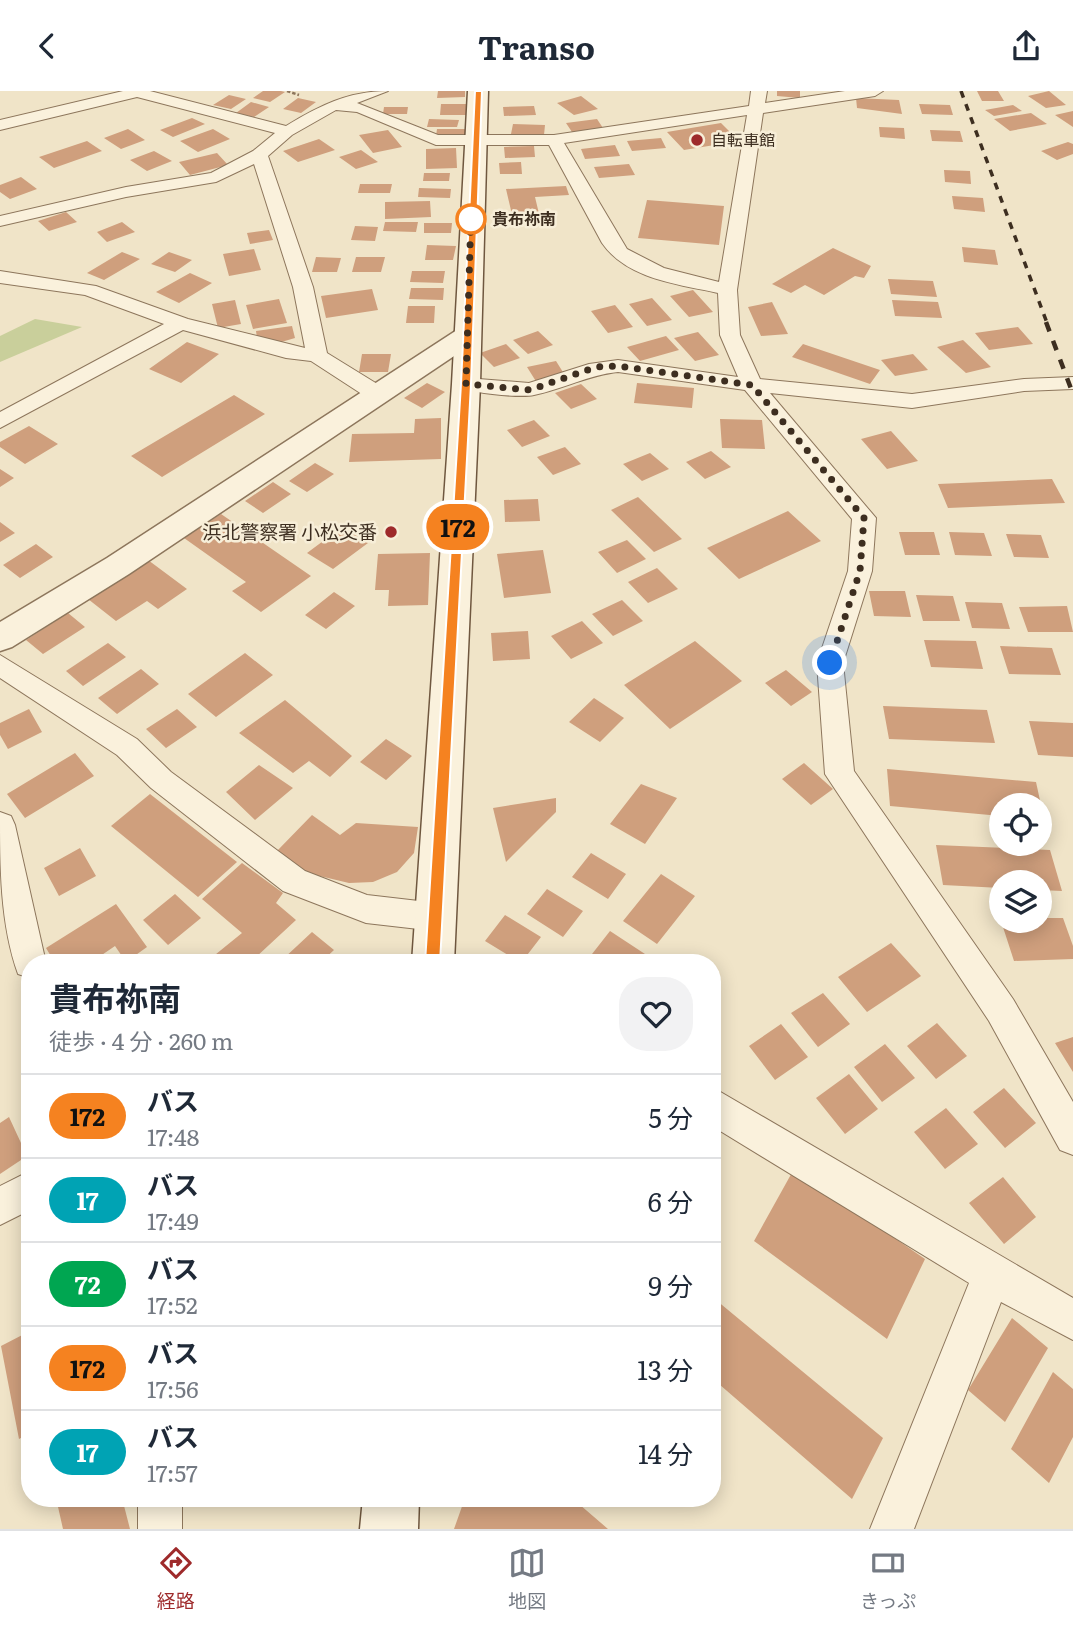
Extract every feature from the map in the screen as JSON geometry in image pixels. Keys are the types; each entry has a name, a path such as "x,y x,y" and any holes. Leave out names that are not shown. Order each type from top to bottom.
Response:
{"main road":[{"path":"438,954 436,917 466,384 478,91"},
{"path":"0,639 118,566 466,336"},
{"path":"389,1529 390,1507"}],"street":[{"path":"0,221 126,192 216,177 259,155 288,131 333,105 380,91"},
{"path":"333,105 360,108 436,140 554,140 757,100 875,91"},
{"path":"0,125 141,92 288,131"},
{"path":"757,100 727,291 730,335 752,385 864,518 860,571 830,663 839,774 1001,1010 1073,1137"},
{"path":"554,140 594,207 610,243 620,253 643,265 727,291"},
{"path":"259,155 303,287 317,356"},
{"path":"0,277 89,290 181,323 286,352 317,356 379,395"},
{"path":"0,421 181,323"},
{"path":"466,384 530,390 596,367 618,366 752,385 912,401 1024,385 1073,383"},
{"path":"0,665 127,747 161,780 294,881 366,909 436,917"},
{"path":"0,825 28,954"},
{"path":"721,1110 992,1275 1073,1320"},
{"path":"0,1206 21,1195"},
{"path":"892,1529 992,1275"},
{"path":"160,1507 160,1529"}],"green space":[{"path":"35,319 82,327 0,362 0,336"}],"building":[{"path":"263,91 285,92 270,102 253,98"},
{"path":"438,91 465,91 465,97 437,98"},
{"path":"777,91 800,91 800,98 777,96"},
{"path":"977,91 998,91 1004,101 982,101"},
{"path":"1049,91 1066,105 1046,108 1028,96"},
{"path":"229,95 246,99 231,109 213,105"},
{"path":"581,96 598,109 574,115 557,103"},
{"path":"298,98 316,102 301,113 283,109"},
{"path":"856,98 899,100 902,114 857,108"},
{"path":"251,102 269,107 254,117 236,113"},
{"path":"441,104 469,104 468,115 440,115"},
{"path":"919,104 950,105 953,115 922,114"},
{"path":"1013,105 1022,111 994,116 985,110"},
{"path":"534,106 536,115 504,116 503,107"},
{"path":"384,107 408,107 407,114 383,114"},
{"path":"1073,111 1073,127 1055,115"},
{"path":"1031,113 1047,124 1010,131 994,119"},
{"path":"192,118 205,124 173,137 160,130"},
{"path":"429,119 459,120 457,127 427,127"},
{"path":"597,119 603,128 572,132 566,123"},
{"path":"721,123 739,141 684,150 667,132"},
{"path":"513,124 545,125 544,135 511,134"},
{"path":"879,127 904,128 905,139 880,137"},
{"path":"128,129 145,140 121,149 104,138"},
{"path":"213,129 230,139 198,152 180,141"},
{"path":"437,129 467,129 466,136 436,136"},
{"path":"388,130 402,147 373,153 359,135"},
{"path":"930,130 960,131 963,142 932,141"},
{"path":"661,138 666,148 632,151 627,141"},
{"path":"319,139 335,150 298,162 283,151"},
{"path":"87,141 102,151 54,168 39,157"},
{"path":"1068,142 1073,144 1073,154 1057,160 1041,151"},
{"path":"615,145 620,156 585,159 581,149"},
{"path":"534,146 535,157 505,158 504,147"},
{"path":"456,148 457,168 426,169 426,149"},
{"path":"361,150 378,162 356,169 339,157"},
{"path":"154,151 172,161 147,171 130,160"},
{"path":"217,153 228,165 190,175 179,162"},
{"path":"521,162 522,174 500,174 499,163"},
{"path":"629,164 635,175 599,178 594,167"},
{"path":"944,170 970,171 971,184 945,182"},
{"path":"424,173 450,173 449,181 423,181"},
{"path":"21,177 37,189 10,199 0,192 0,185"},
{"path":"360,184 392,184 390,193 358,193"},
{"path":"566,186 569,195 535,197 540,218 513,219 506,189"},
{"path":"419,188 451,189 450,198 418,197"},
{"path":"952,196 983,198 985,212 954,209"},
{"path":"647,200 724,206 719,245 638,238"},
{"path":"430,201 431,217 385,219 385,202"},
{"path":"66,212 77,222 49,231 38,221"},
{"path":"122,222 135,232 107,242 97,232"},
{"path":"385,222 418,222 416,232 383,231"},
{"path":"424,223 452,223 451,233 424,233"},
{"path":"355,226 378,227 375,241 351,240"},
{"path":"269,230 273,240 250,244 247,233"},
{"path":"427,245 456,246 453,260 425,260"},
{"path":"962,247 995,250 998,265 964,262"},
{"path":"833,248 871,266 864,278 855,276 824,295 805,285 791,293 772,284"},
{"path":"254,249 261,270 229,276 223,254"},
{"path":"122,252 140,259 104,280 87,273"},
{"path":"169,252 192,260 175,272 151,264"},
{"path":"316,257 341,258 337,272 312,272"},
{"path":"356,257 385,257 381,272 352,272"},
{"path":"412,271 445,271 443,283 410,282"},
{"path":"190,273 212,283 179,303 156,292"},
{"path":"888,279 933,281 937,297 891,294"},
{"path":"411,288 444,288 443,300 409,299"},
{"path":"372,289 378,310 326,318 321,296"},
{"path":"693,290 713,312 689,317 670,296"},
{"path":"652,298 672,320 647,326 629,304"},
{"path":"279,299 287,323 253,329 246,305"},
{"path":"235,300 241,324 218,328 212,304"},
{"path":"892,300 938,302 942,318 895,316"},
{"path":"772,302 788,334 761,336 748,307"},
{"path":"615,305 633,327 608,333 591,311"},
{"path":"408,306 435,306 434,323 406,323"},
{"path":"292,326 295,338 278,343 257,338 256,331"},
{"path":"1018,327 1033,344 989,350 975,333"},
{"path":"538,331 553,345 528,354 513,340"},
{"path":"698,332 719,355 695,361 674,338"},
{"path":"666,336 679,350 640,361 627,347"},
{"path":"963,340 991,367 966,373 937,347"},
{"path":"187,342 219,354 181,383 149,369"},
{"path":"506,344 520,358 494,367 480,353"},
{"path":"803,344 880,370 870,384 792,357"},
{"path":"362,354 391,354 388,372 359,372"},
{"path":"913,354 928,370 895,376 881,360"},
{"path":"556,361 566,377 537,383 527,367"},
{"path":"427,383 445,392 422,408 404,398"},
{"path":"637,383 694,388 692,408 634,403"},
{"path":"581,384 597,399 571,409 555,393"},
{"path":"234,395 265,414 162,477 131,456"},
{"path":"441,418 441,459 349,462 352,434 414,433 415,419"},
{"path":"720,419 762,420 765,449 722,448"},
{"path":"534,420 550,436 522,447 507,430"},
{"path":"29,426 58,444 25,464 0,447 0,442"},
{"path":"891,431 918,461 887,469 861,439"},
{"path":"565,447 581,464 553,475 537,457"},
{"path":"711,451 731,467 705,479 686,462"},
{"path":"650,453 669,469 642,481 623,464"},
{"path":"315,463 334,474 307,492 289,481"},
{"path":"0,469 14,478 0,487"},
{"path":"1052,479 1065,503 948,508 938,484"},
{"path":"273,482 291,494 263,513 245,501"},
{"path":"638,497 682,539 654,552 611,510"},
{"path":"538,499 540,521 505,522 504,500"},
{"path":"788,511 821,541 739,579 707,548"},
{"path":"221,514 311,576 261,612 232,591 246,582 184,538"},
{"path":"0,522 15,533 0,542"},
{"path":"342,527 368,543 333,569 307,553"},
{"path":"899,532 934,532 940,555 905,555"},
{"path":"949,532 984,533 992,556 955,555"},
{"path":"1006,534 1041,535 1049,558 1014,557"},
{"path":"627,540 646,559 617,573 598,552"},
{"path":"36,544 53,557 20,578 3,565"},
{"path":"543,550 551,593 504,598 497,554"},
{"path":"430,553 428,605 388,606 389,590 375,590 378,554"},
{"path":"148,560 187,589 158,609 147,601 116,621 88,599"},
{"path":"657,568 678,589 648,603 628,582"},
{"path":"869,591 905,591 911,617 874,616"},
{"path":"334,592 355,606 326,629 305,615"},
{"path":"916,595 953,596 960,621 923,621"},
{"path":"622,600 643,621 613,636 592,614"},
{"path":"965,602 1002,603 1010,629 972,628"},
{"path":"1067,606 1073,632 1028,632 1019,607"},
{"path":"68,613 85,627 43,654 26,640"},
{"path":"582,621 603,643 571,659 551,636"},
{"path":"528,631 530,659 493,661 491,633"},
{"path":"924,640 976,641 983,669 931,667"},
{"path":"695,641 742,681 670,729 624,685"},
{"path":"108,643 126,657 83,686 66,671"},
{"path":"1000,646 1052,648 1061,675 1009,674"},
{"path":"245,653 273,675 216,717 188,694"},
{"path":"141,669 159,684 117,714 98,698"},
{"path":"786,670 812,692 791,706 765,683"},
{"path":"594,698 624,718 600,742 569,722"},
{"path":"285,700 352,756 330,777 309,761 293,773 239,733"},
{"path":"883,706 987,710 995,743 889,739"},
{"path":"29,709 42,732 8,749 0,735 0,723"},
{"path":"177,709 197,727 166,748 146,729"},
{"path":"1029,721 1073,723 1073,757 1038,755"},
{"path":"386,739 412,756 386,780 360,762"},
{"path":"75,753 94,776 25,818 7,794"},
{"path":"804,763 833,789 811,805 782,779"},
{"path":"259,765 293,788 255,820 226,792"},
{"path":"887,769 1036,782 1038,793 989,793 989,815 890,806"},
{"path":"641,784 677,798 645,844 610,824"},
{"path":"150,794 237,862 198,897 111,826"},
{"path":"556,798 556,812 506,862 493,808"},
{"path":"312,815 340,835 356,823 418,827 414,853 397,872 373,882 349,883 307,873 277,851"},
{"path":"936,845 989,847 989,856 1052,856 1062,891 1052,891 1052,870 989,870 989,887 943,885"},
{"path":"80,848 96,876 59,896 44,868"},
{"path":"591,853 626,874 608,899 572,877"},
{"path":"242,863 283,893 276,903 296,920 259,954 216,954 242,933 202,899"},
{"path":"661,874 695,896 657,944 623,921"},
{"path":"547,889 583,911 563,937 527,914"},
{"path":"175,894 201,918 168,945 143,920"},
{"path":"116,904 147,947 137,954 120,954 115,946 103,954 50,954 46,948"},
{"path":"505,915 541,937 528,954 506,954 485,941"},
{"path":"1052,918 1063,918 1073,946 1073,959 1014,961 1005,933 1052,933"},
{"path":"610,931 645,954 592,954"},
{"path":"312,932 334,950 330,954 288,954"},
{"path":"891,943 921,976 867,1012 838,977"},
{"path":"823,993 850,1024 818,1047 791,1013"},
{"path":"937,1023 967,1056 936,1079 907,1046"},
{"path":"781,1024 808,1057 775,1080 749,1046"},
{"path":"1073,1037 1073,1072 1055,1043"},
{"path":"885,1044 915,1078 882,1102 854,1067"},
{"path":"849,1074 878,1109 845,1134 816,1098"},
{"path":"1004,1088 1036,1123 1005,1148 973,1112"},
{"path":"946,1108 978,1144 945,1169 914,1132"},
{"path":"9,1117 21,1143 21,1160 0,1174 0,1123"},
{"path":"794,1169 925,1259 887,1339 754,1241"},
{"path":"1003,1177 1036,1217 1004,1244 969,1203"},
{"path":"721,1304 883,1438 852,1499 721,1386"},
{"path":"1012,1318 1048,1348 1005,1422 968,1390"},
{"path":"21,1336 19,1439 1,1346"},
{"path":"1053,1372 1073,1389 1073,1437 1049,1483 1011,1449"},
{"path":"58,1507 124,1507 130,1529 63,1529"},
{"path":"462,1507 582,1507 608,1529 454,1529"}],"railway":[{"path":"961,91 1047,323"},
{"path":"1046,322 1073,394"}],"bus line":[{"name":"172","path":"434,954 466,384 478,91"}],"place":[{"name":"自転車館","path":"697,140"},
{"name":"貴布祢南","path":"471,219"},
{"name":"浜北警察署 小松交番","path":"391,532"}],"route":[{"path":"471,219 471,213 466,384 530,390 596,367 618,366 752,385 864,518 860,571 830,663"}]}
